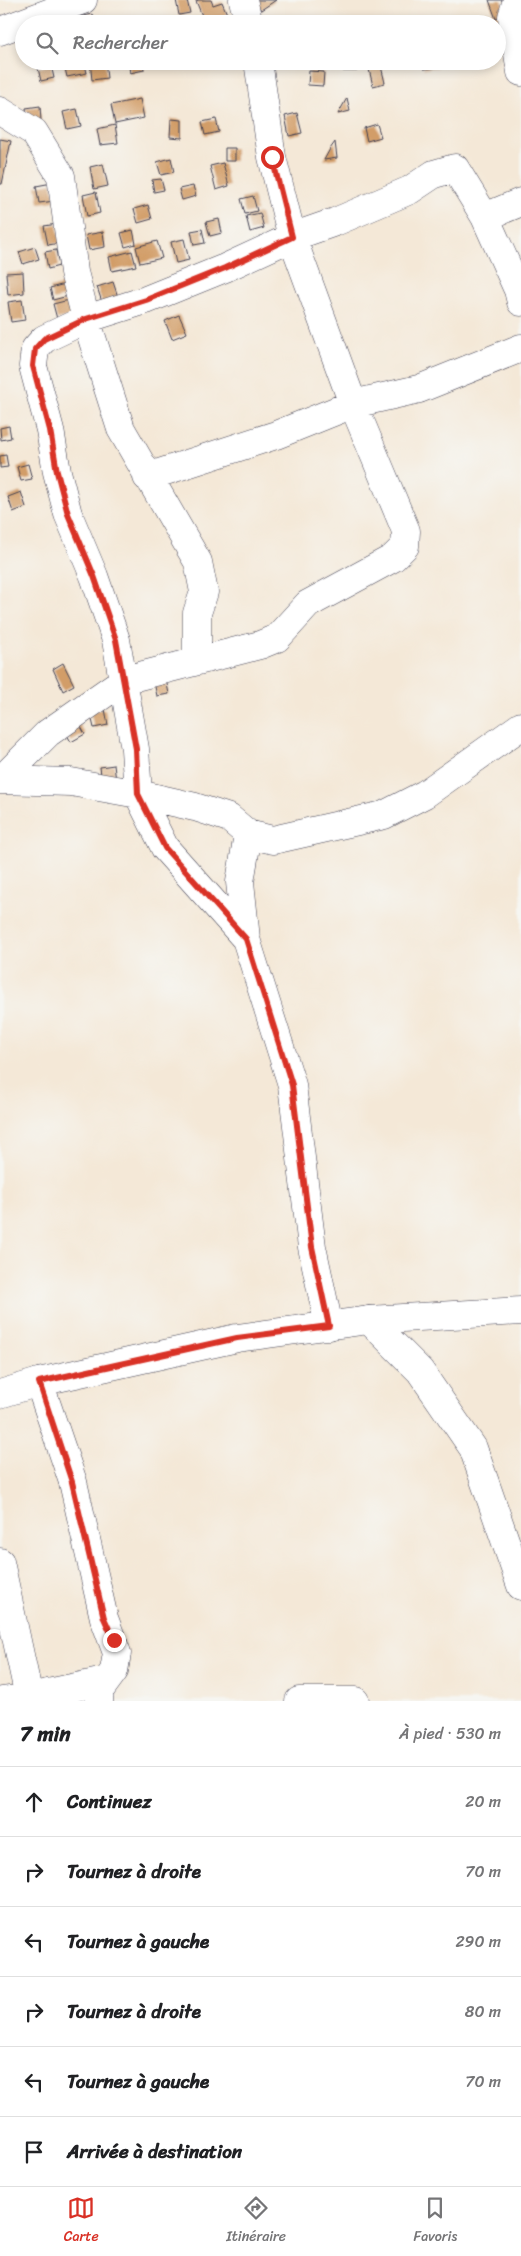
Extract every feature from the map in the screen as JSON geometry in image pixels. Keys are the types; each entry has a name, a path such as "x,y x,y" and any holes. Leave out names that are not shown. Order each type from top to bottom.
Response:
{"street":[{"path":"43,15 83,0"},
{"path":"243,0 247,15"},
{"path":"517,0 512,17 521,72"},
{"path":"0,31 15,25"},
{"path":"1,780 48,732 124,680 260,645 277,638 308,604 393,558 405,546 406,531 353,404 292,237 272,157 259,70"},
{"path":"0,111 34,132 61,176 74,272 86,319 121,429 147,477 198,562 204,592 197,613 196,662"},
{"path":"246,939 165,848 138,794 136,749 116,640 94,576 68,514 57,472 50,430 33,366 35,349 44,339 86,319 146,300 225,268 292,237 335,222 410,190 434,174 455,168 485,216 521,302"},
{"path":"485,216 521,202"},
{"path":"147,477 276,435 353,404 419,389 521,348"},
{"path":"1,780 71,782 138,794 195,807 229,818 248,834 273,840 384,815 425,794 521,726"},
{"path":"248,834 240,882 246,939 292,1085 312,1247 329,1326"},
{"path":"0,1394 39,1382 237,1338 370,1320 521,1311"},
{"path":"370,1320 420,1371 473,1448 521,1586"},
{"path":"2,1701 102,1691 114,1671 118,1653 104,1618 72,1482 39,1382"},
{"path":"0,1562 29,1697"},
{"path":"299,1701 355,1701"}],"building":[{"path":"176,0 187,0 190,13 179,15"},
{"path":"211,0 213,5 222,2 227,14 202,15 196,1"},
{"path":"276,0 261,10 255,1"},
{"path":"489,0 502,0 507,15 495,15"},
{"path":"38,70 52,70 54,78 41,81"},
{"path":"65,70 86,70 87,73 67,77"},
{"path":"91,70 106,70 107,78 92,80"},
{"path":"130,70 144,70 130,73"},
{"path":"369,70 382,70 385,83 373,86"},
{"path":"309,71 324,72 323,86 308,85"},
{"path":"347,98 350,111 338,114"},
{"path":"140,99 144,118 115,124 111,105"},
{"path":"40,106 41,121 28,122 26,108"},
{"path":"77,109 81,126 67,129 63,112"},
{"path":"297,113 302,133 289,136 285,116"},
{"path":"171,119 182,120 182,138 170,137"},
{"path":"216,119 219,132 205,135 202,122"},
{"path":"377,124 381,137 367,141 364,128"},
{"path":"115,125 118,143 100,145 97,129"},
{"path":"0,139 11,141 2,184 0,184"},
{"path":"335,142 337,158 324,160 330,149"},
{"path":"225,148 235,148 235,161 225,161"},
{"path":"171,158 174,172 161,175 157,162"},
{"path":"223,163 229,186 216,190 210,166"},
{"path":"103,164 108,186 94,189 90,167"},
{"path":"161,179 164,190 154,192 152,180"},
{"path":"52,183 55,201 39,203 36,186"},
{"path":"193,186 196,196 182,200 179,189"},
{"path":"96,192 100,213 87,216 83,195"},
{"path":"253,196 257,211 245,214 241,199"},
{"path":"148,205 152,219 138,223 134,209"},
{"path":"260,213 264,228 250,232 246,216"},
{"path":"219,219 222,233 210,236 206,222"},
{"path":"57,224 60,243 48,245 44,226"},
{"path":"202,229 205,243 194,245 191,231"},
{"path":"133,230 136,244 125,247 121,233"},
{"path":"103,232 105,247 89,250 86,235"},
{"path":"184,239 189,260 176,263 171,242"},
{"path":"157,241 162,258 140,263 136,247"},
{"path":"35,247 39,259 23,264 19,252"},
{"path":"56,250 59,266 48,269 45,252"},
{"path":"132,251 136,266 112,271 109,257"},
{"path":"23,272 24,293 8,295 6,273"},
{"path":"113,282 119,300 103,305 97,287"},
{"path":"65,284 68,296 53,300 50,288"},
{"path":"22,300 25,320 11,322 8,302"},
{"path":"69,300 72,316 57,319 53,304"},
{"path":"179,315 187,333 172,339 165,321"},
{"path":"9,426 11,438 1,440 0,428"},
{"path":"6,455 8,467 0,468 0,456"},
{"path":"28,464 32,479 21,481 17,467"},
{"path":"21,492 26,507 13,512 8,497"},
{"path":"63,663 74,685 63,691 53,669"},
{"path":"166,679 169,694 157,696 154,682"},
{"path":"105,709 108,725 94,728 90,711"},
{"path":"77,720 85,734 71,742 63,728"},
{"path":"114,765 116,781 102,783 100,767"}],"route":[{"path":"114,1640 104,1618 72,1482 39,1382 237,1338 329,1326 312,1247 292,1085 246,939 165,848 138,794 136,749 116,640 94,576 68,514 57,472 50,430 33,366 35,349 44,339 86,319 146,300 225,268 292,237 272,157"}]}
